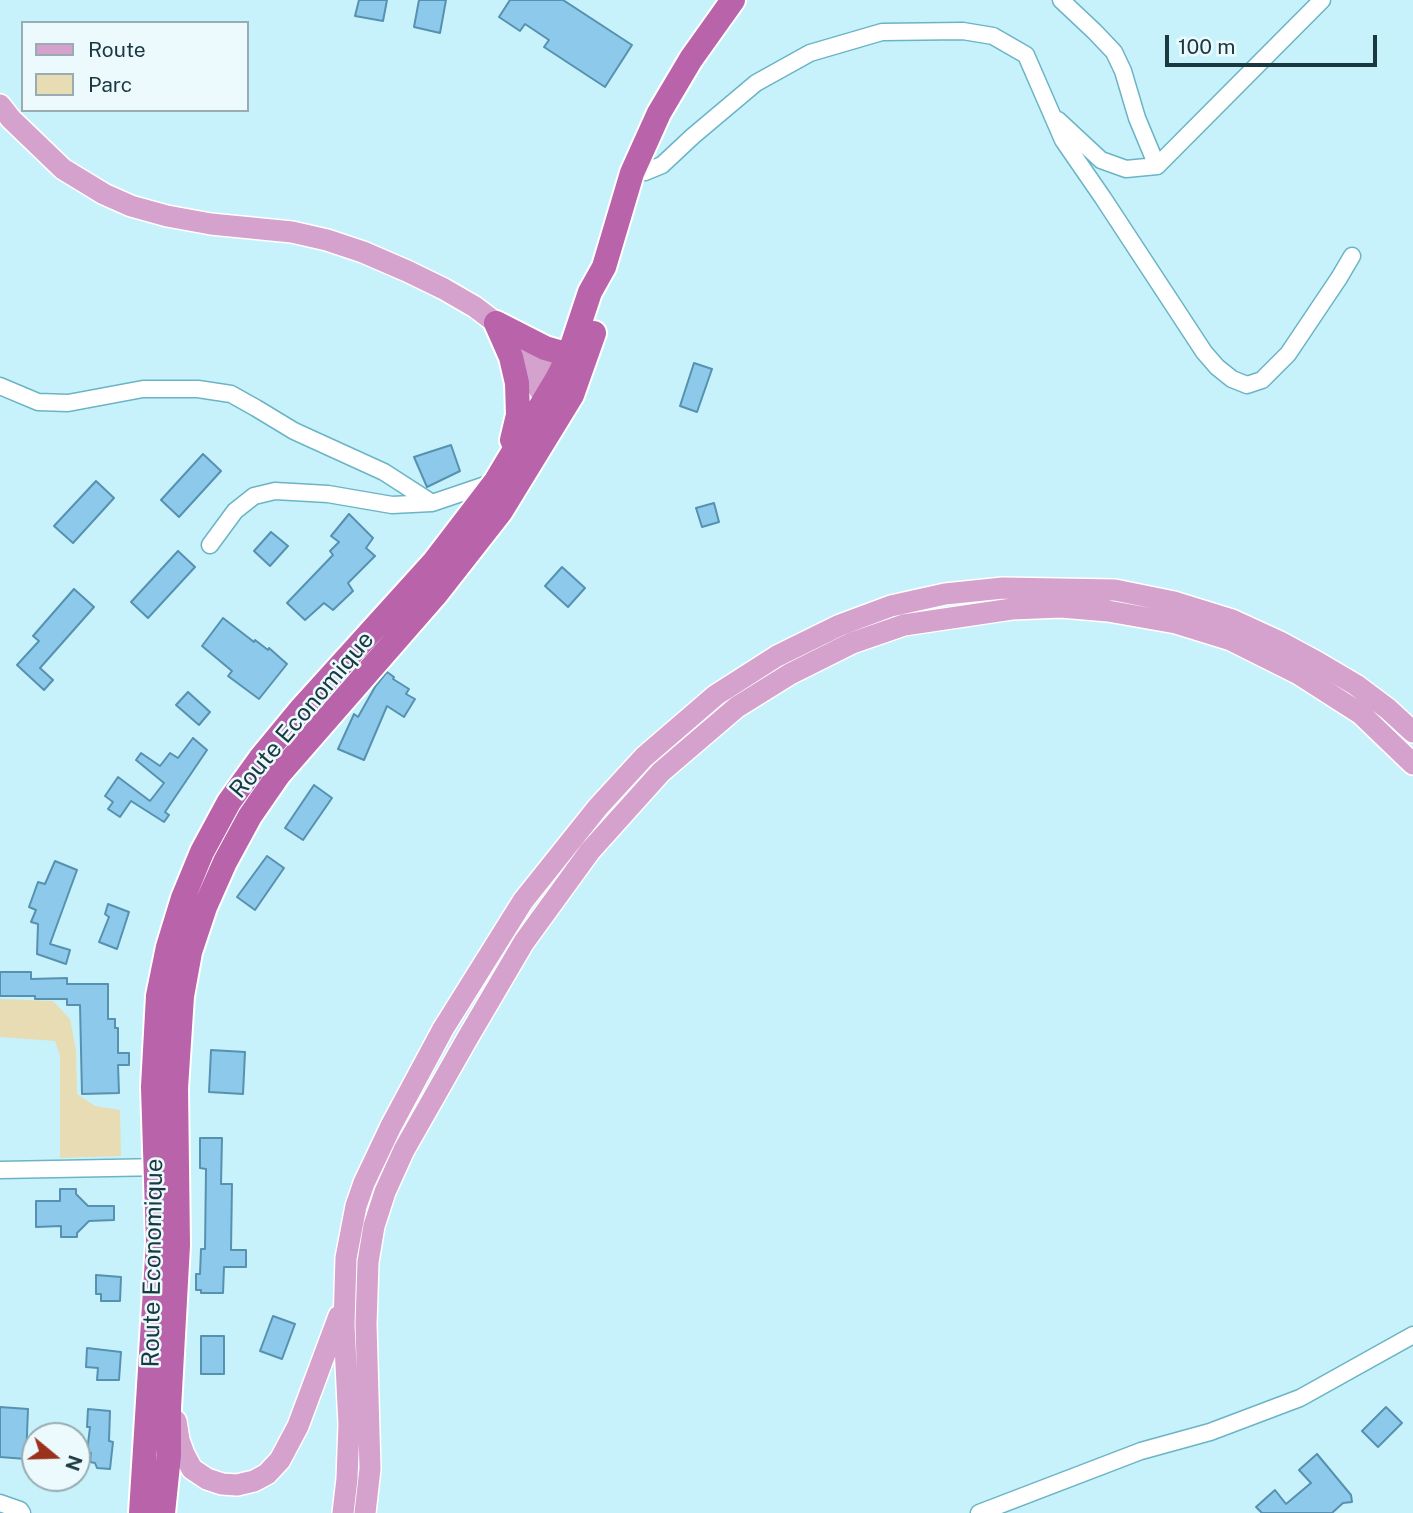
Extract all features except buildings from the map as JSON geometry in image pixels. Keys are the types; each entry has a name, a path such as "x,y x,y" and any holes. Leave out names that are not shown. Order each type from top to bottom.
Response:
{"highway":[{"name":"Route Economique","path":"427,587 434,562 559,397 569,355 590,292 604,267 632,173 659,113 691,59 733,0"},
{"name":"Route Economique","path":"141,1513 158,1242 176,1088 182,996 190,952 205,907 250,816 279,774 427,587 501,511 597,324 604,291 604,267"},
{"path":"496,323 545,348 569,355"},
{"path":"496,323 511,357 517,383 518,415 498,478"},
{"name":"Route Economique","path":"163,1513 169,1455 170,1376 178,1245 167,1167"}],"main road":[{"path":"0,105 63,169 122,202 167,216 211,224 292,232 327,240 363,252 444,289 496,323 520,363 559,397"},
{"path":"170,1376 178,1440 192,1469 207,1479 237,1485 267,1474 280,1460 298,1426 339,1316 346,1258 363,1183 443,1029 523,901 598,807 644,757 716,695 788,651 841,625 891,606 945,594 1003,588 1115,590 1174,602 1233,620 1280,642 1356,685 1413,732"},
{"path":"365,1513 370,1469 366,1324 369,1262 374,1226 385,1192 404,1150 524,942 590,851 660,772 737,707 790,674 852,643 904,625 1012,609 1061,607 1108,611 1176,623 1231,639 1297,673 1361,714 1413,764"},
{"path":"343,1513 349,1424 344,1325 346,1258"}],"street":[{"path":"1061,0 1114,52 1157,166"},
{"path":"1051,114 1101,160 1126,169 1157,166 1322,0"},
{"path":"632,173 645,172 663,165 756,83 810,53 882,32 963,31 993,36 1026,55 1063,140 1204,352 1232,379 1247,385 1262,380 1288,354 1352,256"},
{"path":"0,386 38,402 68,403 143,389 198,389 231,394 294,431 384,472 432,503"},
{"path":"210,545 235,511 254,496 275,491 328,494 392,505 432,503 498,478"},
{"path":"0,1170 167,1167"},
{"path":"979,1513 1141,1451 1210,1432 1300,1398 1413,1335"},
{"path":"0,1503 22,1513"}],"green space":[{"path":"0,999 53,1001 70,1019 76,1050 77,1094 95,1106 120,1110 121,1156 60,1158 60,1056 55,1041 0,1037"}]}
